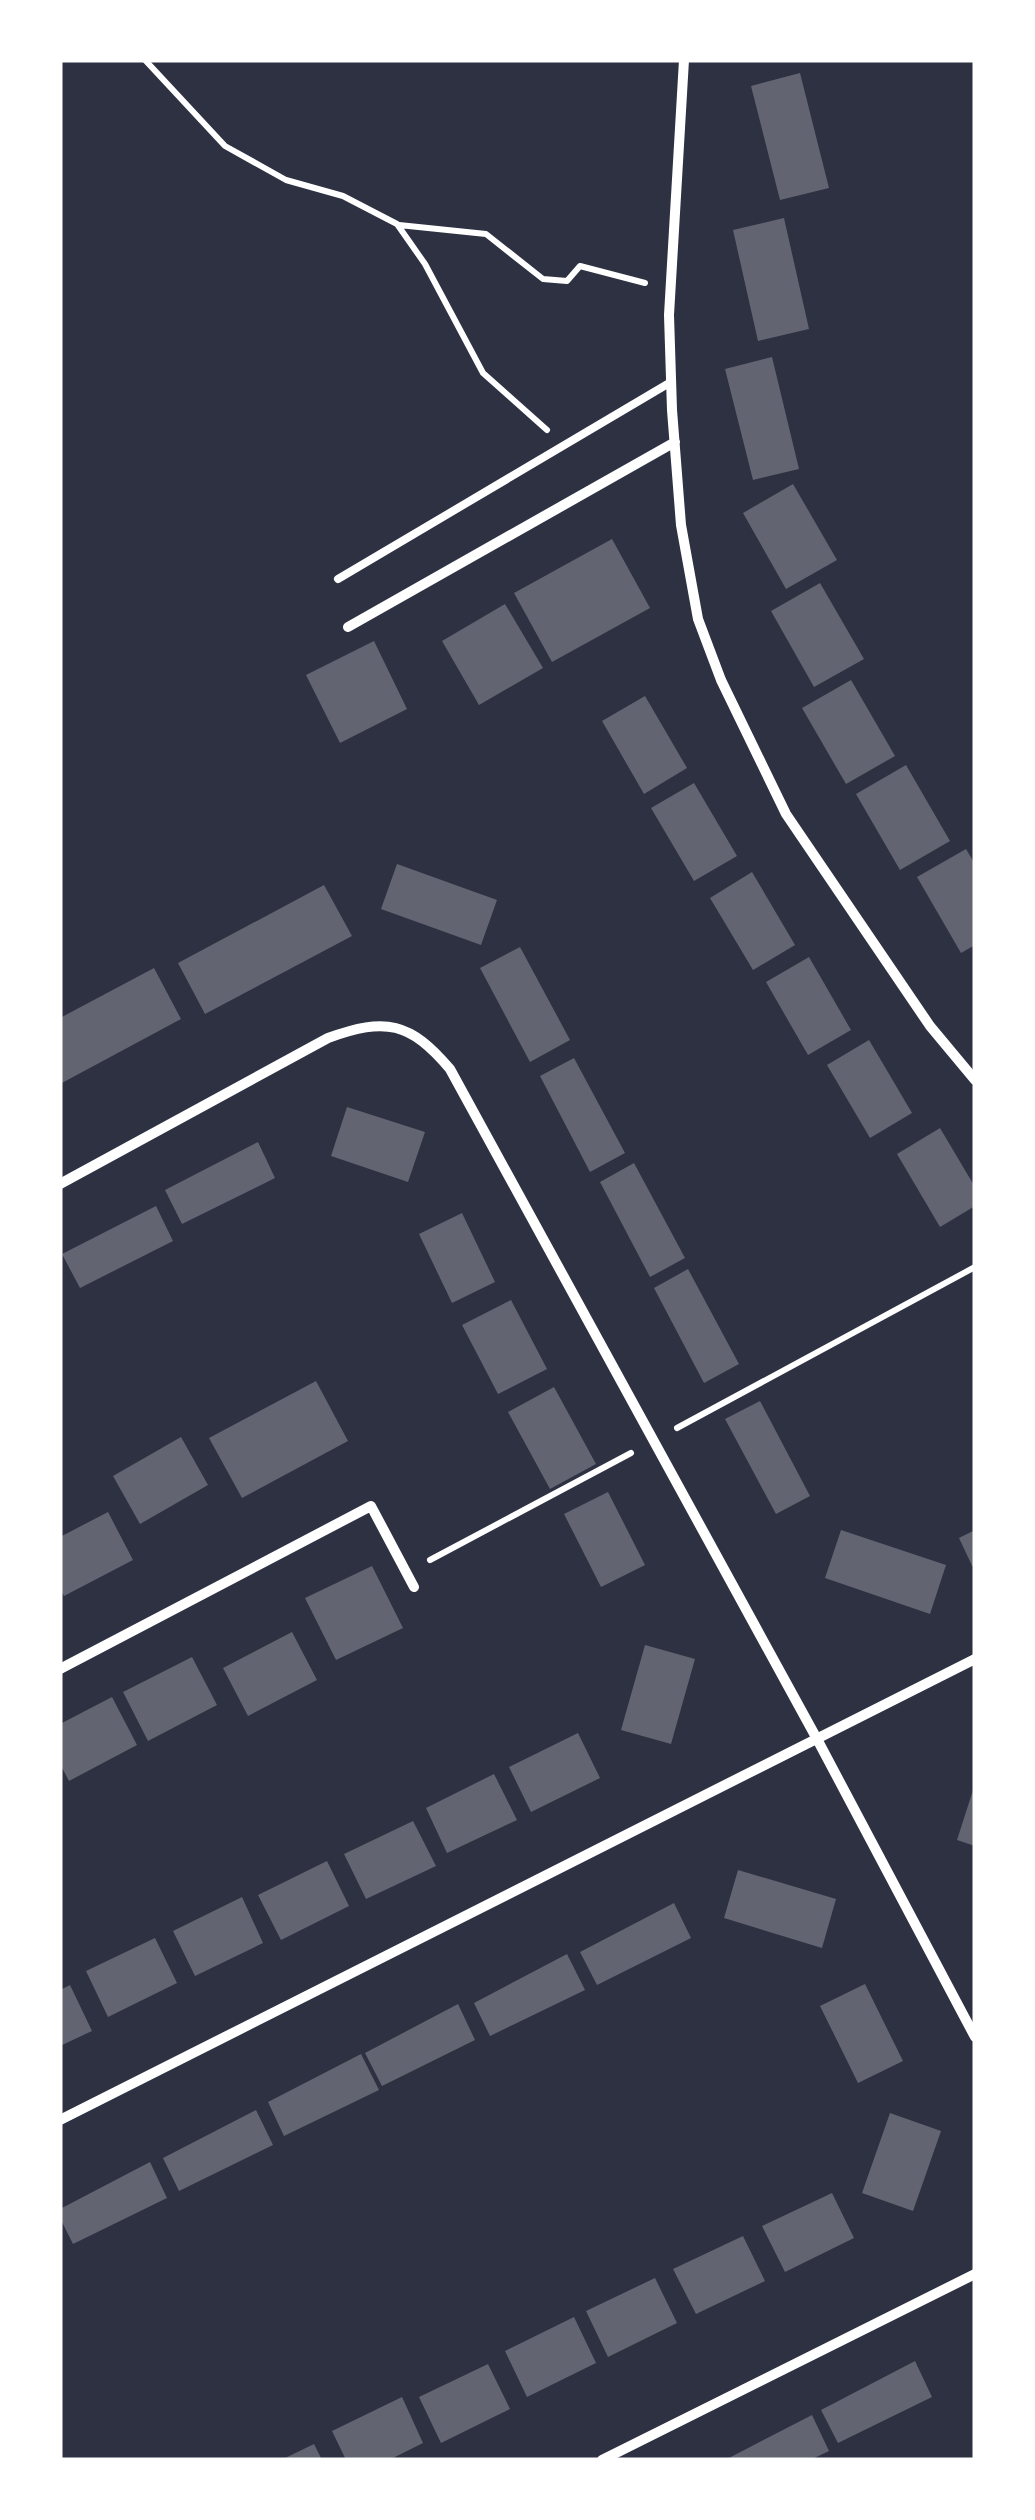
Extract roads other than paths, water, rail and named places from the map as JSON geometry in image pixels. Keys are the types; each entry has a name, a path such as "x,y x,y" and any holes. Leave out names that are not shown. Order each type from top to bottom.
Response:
{"street":[{"path":"684,60 670,289 671,382 681,525 698,619 720,680 786,814 930,1026 975,1080"},
{"path":"348,627 675,442"},
{"path":"60,1184 328,1038 359,1027 394,1025 426,1040 450,1068 818,1739 975,2038"},
{"path":"60,1669 372,1506 414,1586"},
{"path":"60,2120 975,1659"},
{"path":"602,2460 975,2274"}],"lane":[{"path":"338,579 671,382"}]}
